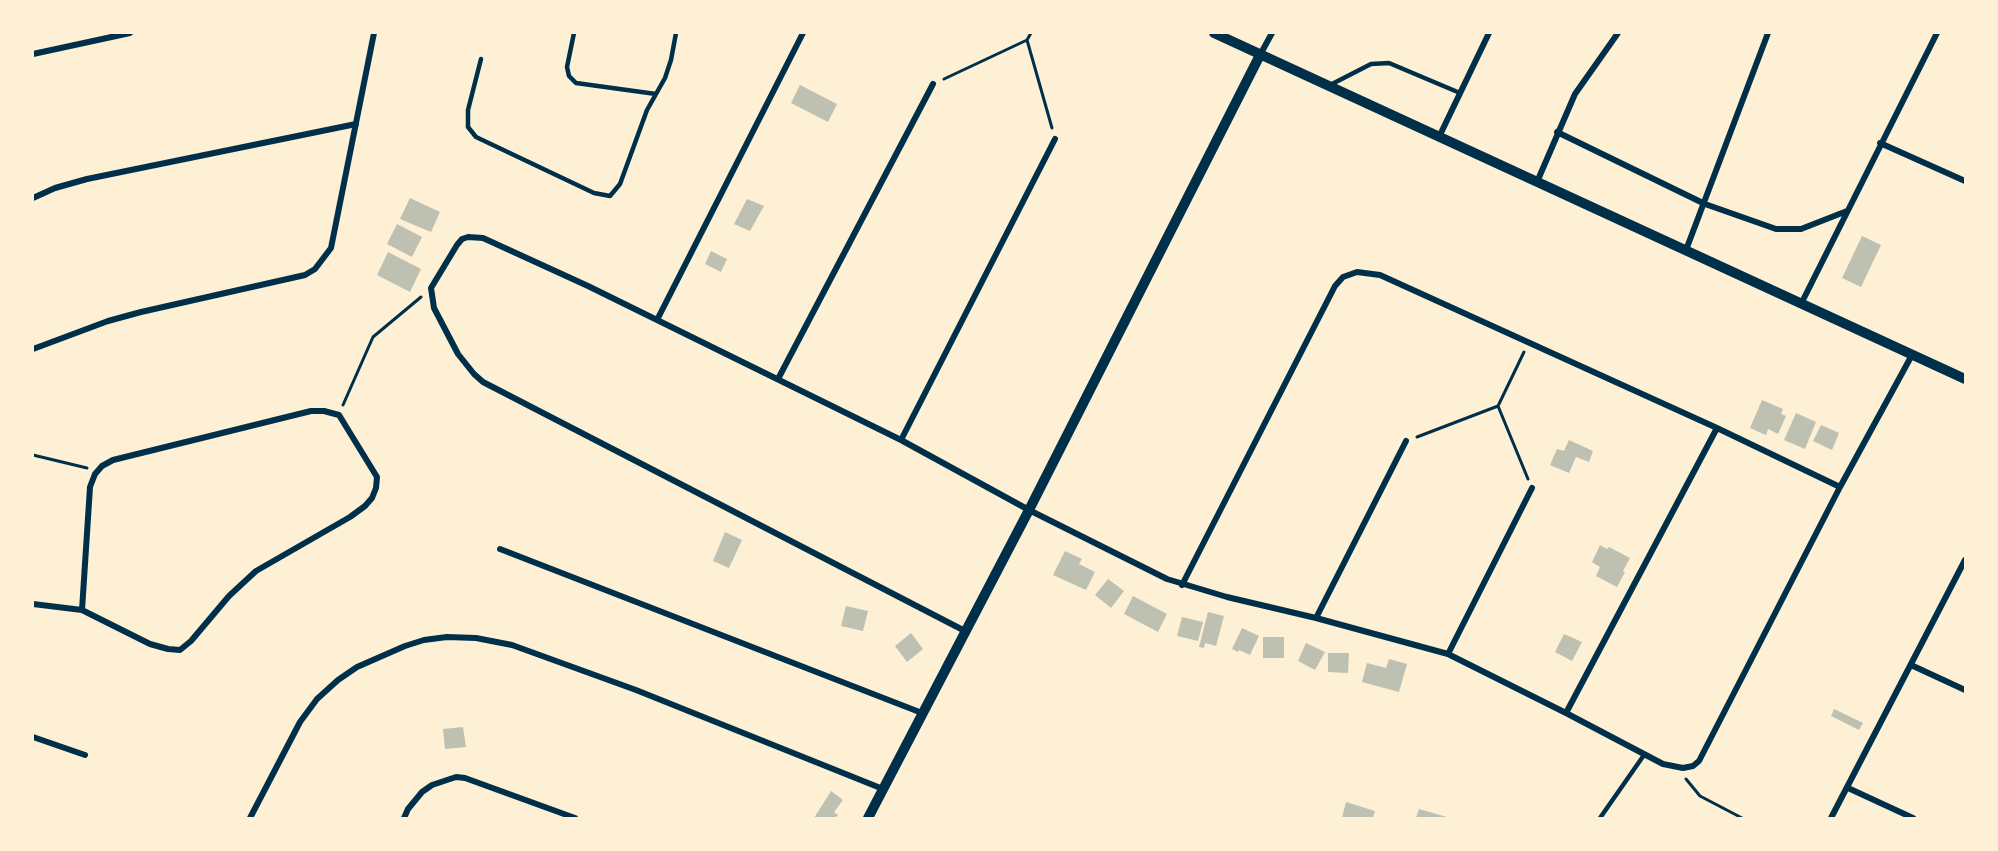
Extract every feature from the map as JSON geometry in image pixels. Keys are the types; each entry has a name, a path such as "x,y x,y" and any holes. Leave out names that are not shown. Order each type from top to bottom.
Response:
{"street":[{"path":"33,54 130,33"},
{"path":"33,349 108,321 304,275 315,269 331,248 374,33"},
{"path":"657,320 802,33"},
{"path":"1214,33 1965,379"},
{"path":"868,818 1029,510 1272,33"},
{"path":"1439,137 1489,33"},
{"path":"1537,182 1575,94 1618,33"},
{"path":"1686,250 1768,33"},
{"path":"1801,304 1937,33"},
{"path":"778,379 933,84"},
{"path":"33,198 55,188 87,179 356,124"},
{"path":"1557,132 1705,204 1776,229 1801,229 1847,211"},
{"path":"901,440 1055,139"},
{"path":"1880,143 1965,181"},
{"path":"964,631 492,388 474,374 458,354 434,308 431,288 456,245 468,237 483,238 657,320 901,440 1029,510 1182,585 1448,654 1644,755 1663,764 1683,768 1693,766 1699,761 1840,487 1912,355"},
{"path":"1182,585 1335,286 1343,277 1357,272 1380,275 1717,428 1840,487"},
{"path":"33,604 82,610 150,644 180,650 191,641 229,596 256,572 350,517 372,498 377,477 339,415 324,411 311,411 113,460 102,466 90,487 82,610"},
{"path":"1566,713 1717,428"},
{"path":"1316,618 1406,441"},
{"path":"1448,654 1532,488"},
{"path":"500,549 922,713"},
{"path":"1832,818 1965,560"},
{"path":"250,818 300,722 317,699 357,667 396,649 424,640 447,636 476,638 512,645 636,690 883,789"},
{"path":"1911,664 1965,690"},
{"path":"33,737 85,755"},
{"path":"404,818 408,809 427,789 456,777 465,778 575,818"},
{"path":"1848,788 1913,818"},
{"path":"552,818 556,811"}],"lane":[{"path":"574,33 567,67 569,76 576,83 656,94"},
{"path":"481,59 468,110 468,126 476,137 594,193 610,196 620,184 647,110 671,60 676,33"},
{"path":"1328,86 1371,64 1389,63 1460,93"},
{"path":"1600,818 1644,755"}],"path":[{"path":"1031,33 1028,40 1055,139"},
{"path":"933,84 1028,40"},
{"path":"339,415 373,337 431,288"},
{"path":"1406,441 1498,406 1529,343"},
{"path":"1498,406 1532,488"},
{"path":"33,455 98,471"},
{"path":"1683,768 1686,780 1700,796 1742,818"}],"building":[{"path":"800,85 837,104 828,122 791,103"},
{"path":"410,198 440,212 431,232 400,219"},
{"path":"747,199 764,206 750,231 734,224"},
{"path":"397,224 422,237 412,257 387,244"},
{"path":"1862,236 1881,245 1861,287 1842,278"},
{"path":"711,251 727,259 721,272 705,264"},
{"path":"388,252 421,269 410,292 377,275"},
{"path":"1762,400 1783,409 1781,414 1786,416 1778,434 1768,429 1766,435 1750,428"},
{"path":"1796,413 1816,422 1805,449 1784,440"},
{"path":"1821,425 1839,433 1832,450 1813,441"},
{"path":"1569,440 1593,451 1589,462 1576,457 1569,473 1550,465 1557,449 1564,451"},
{"path":"725,532 742,540 729,568 713,561"},
{"path":"1600,545 1630,558 1617,587 1596,576 1600,567 1592,562"},
{"path":"1065,551 1082,559 1079,564 1095,572 1086,590 1053,575"},
{"path":"1108,579 1124,591 1111,608 1095,595"},
{"path":"1133,596 1167,614 1158,632 1124,614"},
{"path":"846,606 868,611 863,631 841,626"},
{"path":"1208,612 1224,616 1216,646 1205,643 1204,648 1199,647"},
{"path":"1182,617 1203,622 1198,641 1177,636"},
{"path":"1242,628 1259,636 1250,655 1232,649"},
{"path":"911,633 923,649 907,662 895,646"},
{"path":"1564,634 1582,642 1572,661 1555,652"},
{"path":"1263,637 1284,637 1284,658 1263,658"},
{"path":"1306,643 1325,652 1315,670 1298,661"},
{"path":"1328,653 1349,653 1348,673 1328,672"},
{"path":"1389,659 1407,664 1399,692 1362,682 1367,663 1386,668"},
{"path":"1834,709 1863,723 1859,730 1831,716"},
{"path":"463,727 466,747 445,749 443,729"},
{"path":"831,791 843,800 834,812 838,815 835,818 814,818"},
{"path":"1346,802 1375,811 1373,818 1342,818"},
{"path":"1419,809 1447,817 1447,818 1416,818"}]}
